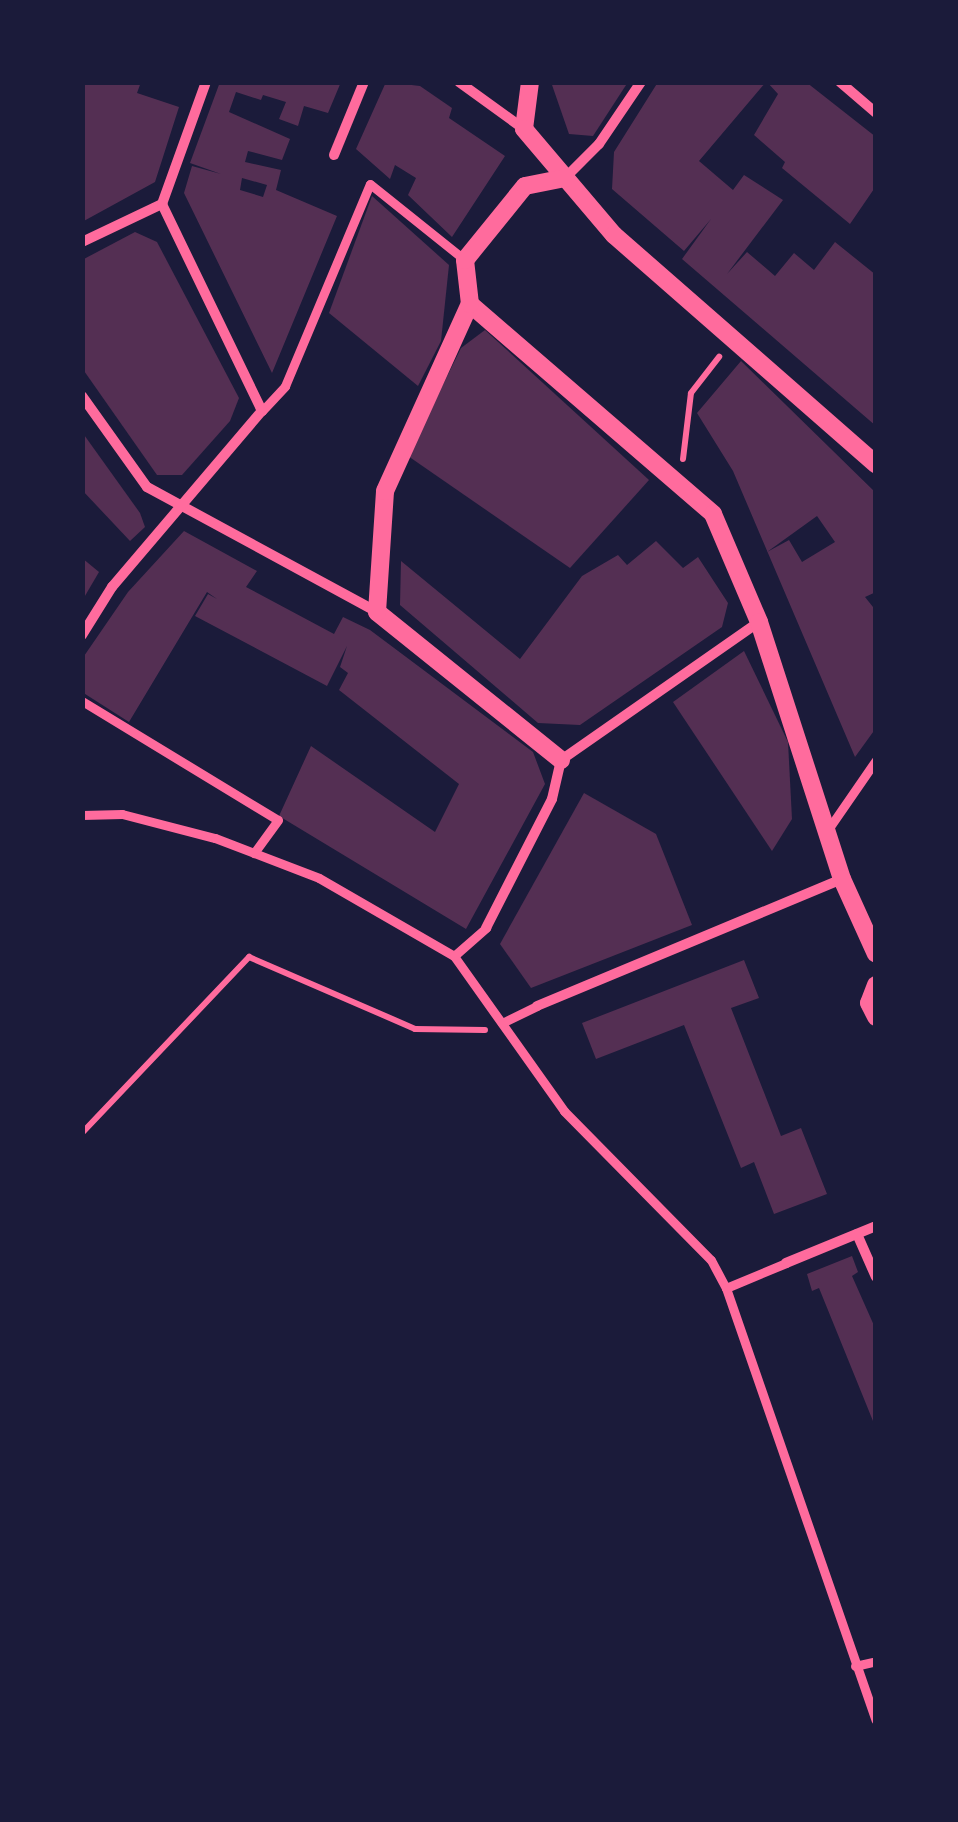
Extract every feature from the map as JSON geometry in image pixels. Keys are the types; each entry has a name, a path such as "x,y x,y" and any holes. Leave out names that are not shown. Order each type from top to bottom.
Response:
{"street":[{"path":"82,242 162,204 206,82"},
{"path":"334,155 364,82"},
{"path":"459,82 524,130 614,235 876,464"},
{"path":"524,130 530,82"},
{"path":"465,260 525,186 565,178 599,144 642,82"},
{"path":"840,82 876,113"},
{"path":"82,635 112,586 285,386 370,184 465,260 470,304 385,491 377,612"},
{"path":"162,204 262,411"},
{"path":"470,304 713,514 759,622 842,879 876,954"},
{"path":"82,396 146,487 377,612 561,760"},
{"path":"454,956 486,928 552,799 561,760 759,622"},
{"path":"82,701 278,820 254,854"},
{"path":"827,832 876,760"},
{"path":"82,816 122,814 318,878 454,956 564,1110 711,1260 726,1288 876,1720"},
{"path":"502,1023 842,879"},
{"path":"876,986 870,1004 876,1017"},
{"path":"726,1288 876,1226"},
{"path":"857,1234 876,1277"},
{"path":"855,1666 876,1662"}],"path":[{"path":"679,486 691,393 733,339"},
{"path":"82,1133 249,958 415,1029 474,1034 502,1023"}],"building":[{"path":"82,82 141,82 137,93 179,107 155,182 82,222"},
{"path":"220,82 341,82 328,113 304,106 298,126 279,119 286,102 263,95 261,100 236,92 229,112 290,139 282,160 248,151 245,162 281,170 276,190 337,216 272,373 184,193 192,166 221,174 190,163","holes":["242,178 267,185 263,197 240,190"]},
{"path":"386,82 420,86 452,108 449,118 505,156 452,237 408,195 416,178 395,165 390,179 356,149"},
{"path":"551,82 628,82 593,136 569,134"},
{"path":"658,82 766,82 699,161 733,190 744,175 783,200 727,274 747,252 775,276 794,253 814,270 835,242 876,275 876,426 682,259 711,219 684,251 612,189 614,152"},
{"path":"767,82 806,82 876,137 876,186 850,224 782,168 785,162 754,135 778,94"},
{"path":"372,196 449,265 441,341 418,386 329,313"},
{"path":"135,232 157,242 239,398 230,421 182,475 157,475 82,368 82,260"},
{"path":"485,330 649,480 570,568 408,456 461,348"},
{"path":"741,361 876,493 876,592 865,597 873,607 876,728 855,757 767,552 733,471 697,413","holes":["817,516 835,542 802,562 789,540 767,552"]},
{"path":"82,432 140,513 145,527 130,541 82,490"},
{"path":"184,531 257,571 246,587 334,634 343,617 370,630 533,752 545,784 466,929 279,816 311,746 435,832 459,784 339,690 348,673 340,667 347,646 327,686 195,616 208,594 217,599 207,592 129,722 82,692 82,659 128,592"},
{"path":"656,541 683,568 698,557 728,603 722,627 580,725 538,723 400,605 401,561 520,659 582,576 618,555 627,565"},
{"path":"82,558 99,572 82,601"},
{"path":"744,651 788,742 792,819 772,851 673,702"},
{"path":"584,793 656,834 692,925 531,988 500,944"},
{"path":"744,960 759,998 731,1008 781,1136 801,1128 827,1194 774,1214 754,1162 741,1168 684,1025 596,1059 582,1023"},
{"path":"852,1256 858,1272 852,1276 876,1330 875,1426 819,1288 812,1291 807,1274"}]}
